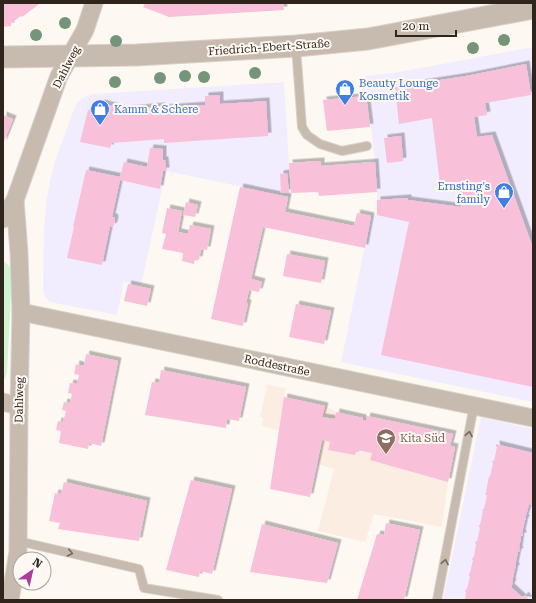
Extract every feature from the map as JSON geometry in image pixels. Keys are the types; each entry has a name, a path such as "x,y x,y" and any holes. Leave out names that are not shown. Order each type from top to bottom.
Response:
{"street":[{"name":"Dahlweg","path":"3,219 15,200 59,76 85,30 94,3"},
{"name":"Friedrich-Ebert-Straße","path":"3,58 136,55 296,46 368,39 533,8"},
{"name":"Dahlweg","path":"10,600 18,552 11,404 21,312 15,200"},
{"name":"Roddestraße","path":"21,312 533,418"}],"lane":[{"path":"296,46 302,127 307,135 320,144 342,151 367,146"},
{"path":"437,600 474,405"},
{"path":"18,542 139,569 144,588 218,600"}],"shaded area":[{"path":"533,47 533,402 341,362 371,216 372,214 377,215 375,163 365,76 393,73"},
{"path":"284,82 291,197 166,171 141,285 124,282 117,315 50,302 45,296 43,290 46,204 56,158 76,104 81,99 93,94"},
{"name":"Kita Süd","path":"267,385 286,388 284,397 325,406 336,412 363,418 367,416 453,434 450,446 455,447 448,482 442,527 374,514 365,542 318,531 334,469 317,464 322,441 262,426 263,418 260,417"},
{"path":"481,417 533,429 533,600 443,600"}],"green space":[{"path":"3,261 11,270 12,275 7,372 3,381"}],"building":[{"path":"3,3 40,3 22,17 21,16 11,23 11,26 3,27"},
{"path":"145,3 283,3 284,10 169,17 143,7"},
{"path":"526,64 531,95 485,103 487,115 474,117 477,137 492,135 533,248 533,387 381,355 409,222 377,215 377,200 408,198 408,200 461,207 458,182 440,184 432,118 399,124 395,87 466,76"},
{"path":"220,95 220,104 266,101 268,136 164,143 164,139 112,143 110,148 80,142 88,110 97,104 100,105 101,103 120,108 119,110 162,106 162,108 205,105 205,96"},
{"path":"366,96 370,127 327,131 323,100"},
{"path":"3,115 13,119 3,144"},
{"path":"401,136 403,161 387,163 384,138"},
{"path":"150,148 163,149 163,160 165,160 166,171 163,171 160,189 120,180 112,217 114,217 115,220 114,225 112,227 110,226 102,265 67,258 86,170 120,177 124,162 147,167"},
{"path":"321,161 321,166 375,162 377,192 319,196 318,192 291,193 289,163"},
{"path":"287,173 289,193 281,193 280,174"},
{"path":"240,187 288,197 285,212 354,226 357,213 371,216 365,248 263,227 251,279 262,282 259,292 249,290 243,326 211,319"},
{"path":"186,202 198,205 195,217 183,215"},
{"path":"167,208 182,211 178,232 188,234 190,225 211,229 207,250 201,249 199,260 195,259 194,264 182,261 183,253 162,249 166,234 162,233"},
{"path":"287,254 325,261 321,283 283,276"},
{"path":"128,284 151,289 147,306 124,301"},
{"path":"296,304 331,311 324,344 289,337"},
{"path":"86,354 118,361 101,446 89,443 88,449 59,443 61,431 56,430 58,421 63,422 66,411 62,410 64,402 70,403 72,394 68,393 70,383 77,384 79,375 74,374 76,364 84,366"},
{"path":"161,370 246,387 239,421 227,419 226,428 145,415 152,382 159,383"},
{"path":"284,397 325,406 322,417 335,419 336,412 363,418 363,420 366,421 367,416 453,434 450,446 455,447 448,482 370,460 372,453 357,450 355,455 328,450 330,442 322,440 310,497 270,489"},
{"path":"496,444 533,453 533,505 529,504 525,518 526,520 522,533 523,536 521,536 520,550 518,552 515,566 516,569 515,568 511,587 523,598 525,595 529,600 465,600 465,592 474,557 475,543 477,541 482,511 484,509 487,495 485,495 497,447"},
{"path":"191,480 232,489 212,574 200,571 199,577 166,570"},
{"path":"64,482 147,501 139,541 58,529 60,523 49,521 55,493 61,494"},
{"path":"386,523 420,530 404,600 357,600 377,534 384,535"},
{"path":"262,524 338,543 327,583 250,572"}],"place":[{"name":"Beauty Lounge Kosmetik","path":"345,106"},
{"name":"Kamm & Schere","path":"100,126"},
{"name":"Ernsting's family","path":"504,209"},
{"name":"Kita Süd","path":"386,455"}]}
